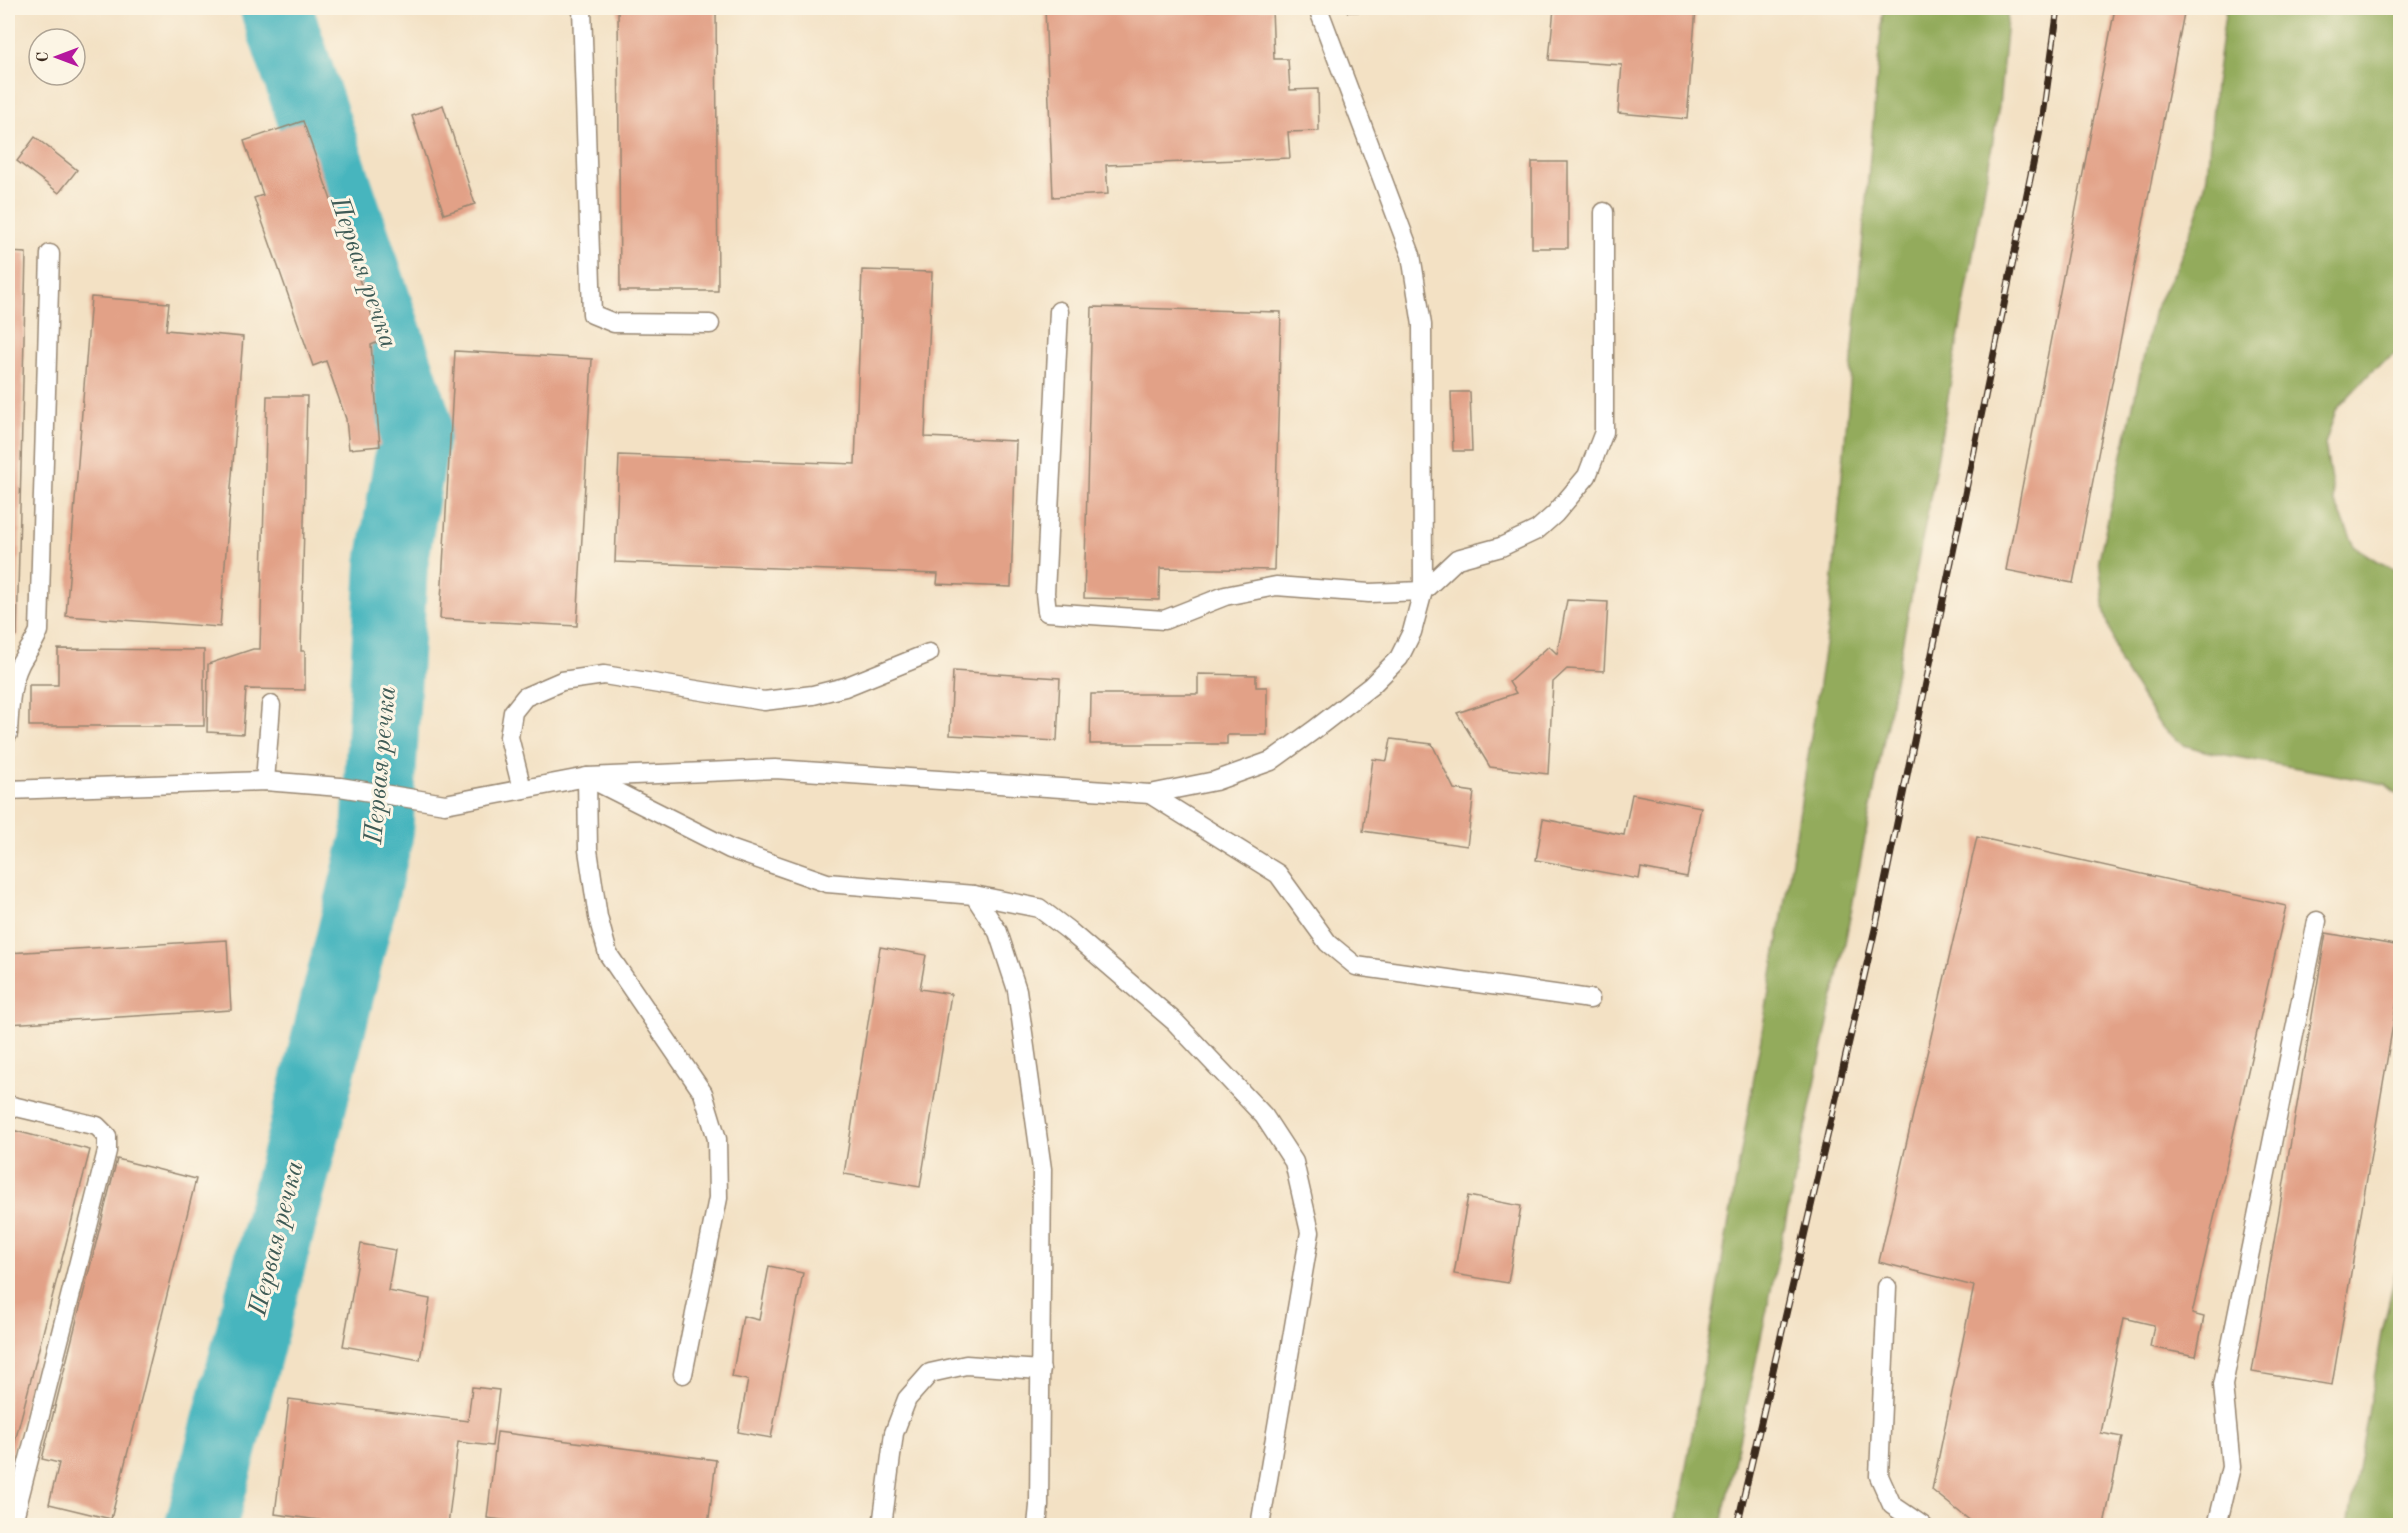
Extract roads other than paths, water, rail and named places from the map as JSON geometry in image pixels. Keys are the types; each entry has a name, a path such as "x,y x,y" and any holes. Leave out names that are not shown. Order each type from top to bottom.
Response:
{"lane":[{"path":"582,8 592,314 614,323 710,324"},
{"path":"8,790 265,781 340,787 445,804 587,777 775,770 1150,794 1215,781 1271,761 1371,686 1399,658 1412,632 1423,591 1422,325 1411,255 1318,8"},
{"path":"1059,311 1046,581 1047,612 1164,620 1226,596 1276,586 1369,592 1423,591 1457,559 1500,547 1537,530 1555,514 1587,476 1604,432 1604,212"},
{"path":"8,734 14,680 20,663 33,647 39,631 50,254"},
{"path":"522,789 509,737 513,712 525,698 562,681 604,675 764,701 813,695 845,687 929,653"},
{"path":"265,781 271,705"},
{"path":"587,777 730,849 827,883 975,896 1039,908 1175,1022 1264,1116 1294,1162 1310,1232 1260,1526"},
{"path":"587,777 588,850 598,916 608,954 703,1094 717,1138 718,1198 683,1374"},
{"path":"1150,794 1278,874 1328,944 1356,966 1590,999"},
{"path":"975,896 998,932 1017,990 1041,1158 1041,1370 1037,1526"},
{"path":"2217,1526 2231,1467 2223,1385 2317,921"},
{"path":"8,1105 97,1126 107,1136 106,1151 12,1526"},
{"path":"1887,1287 1879,1476 1892,1505 1923,1526"},
{"path":"882,1526 894,1433 907,1399 930,1373 966,1365 1041,1370"}],"waterway":[{"name":"Первая речка","path":"201,1526 306,1125 377,836 392,565 416,423 276,8"}],"railway":[{"path":"1737,1526 1876,925 2043,116 2058,8"}]}
